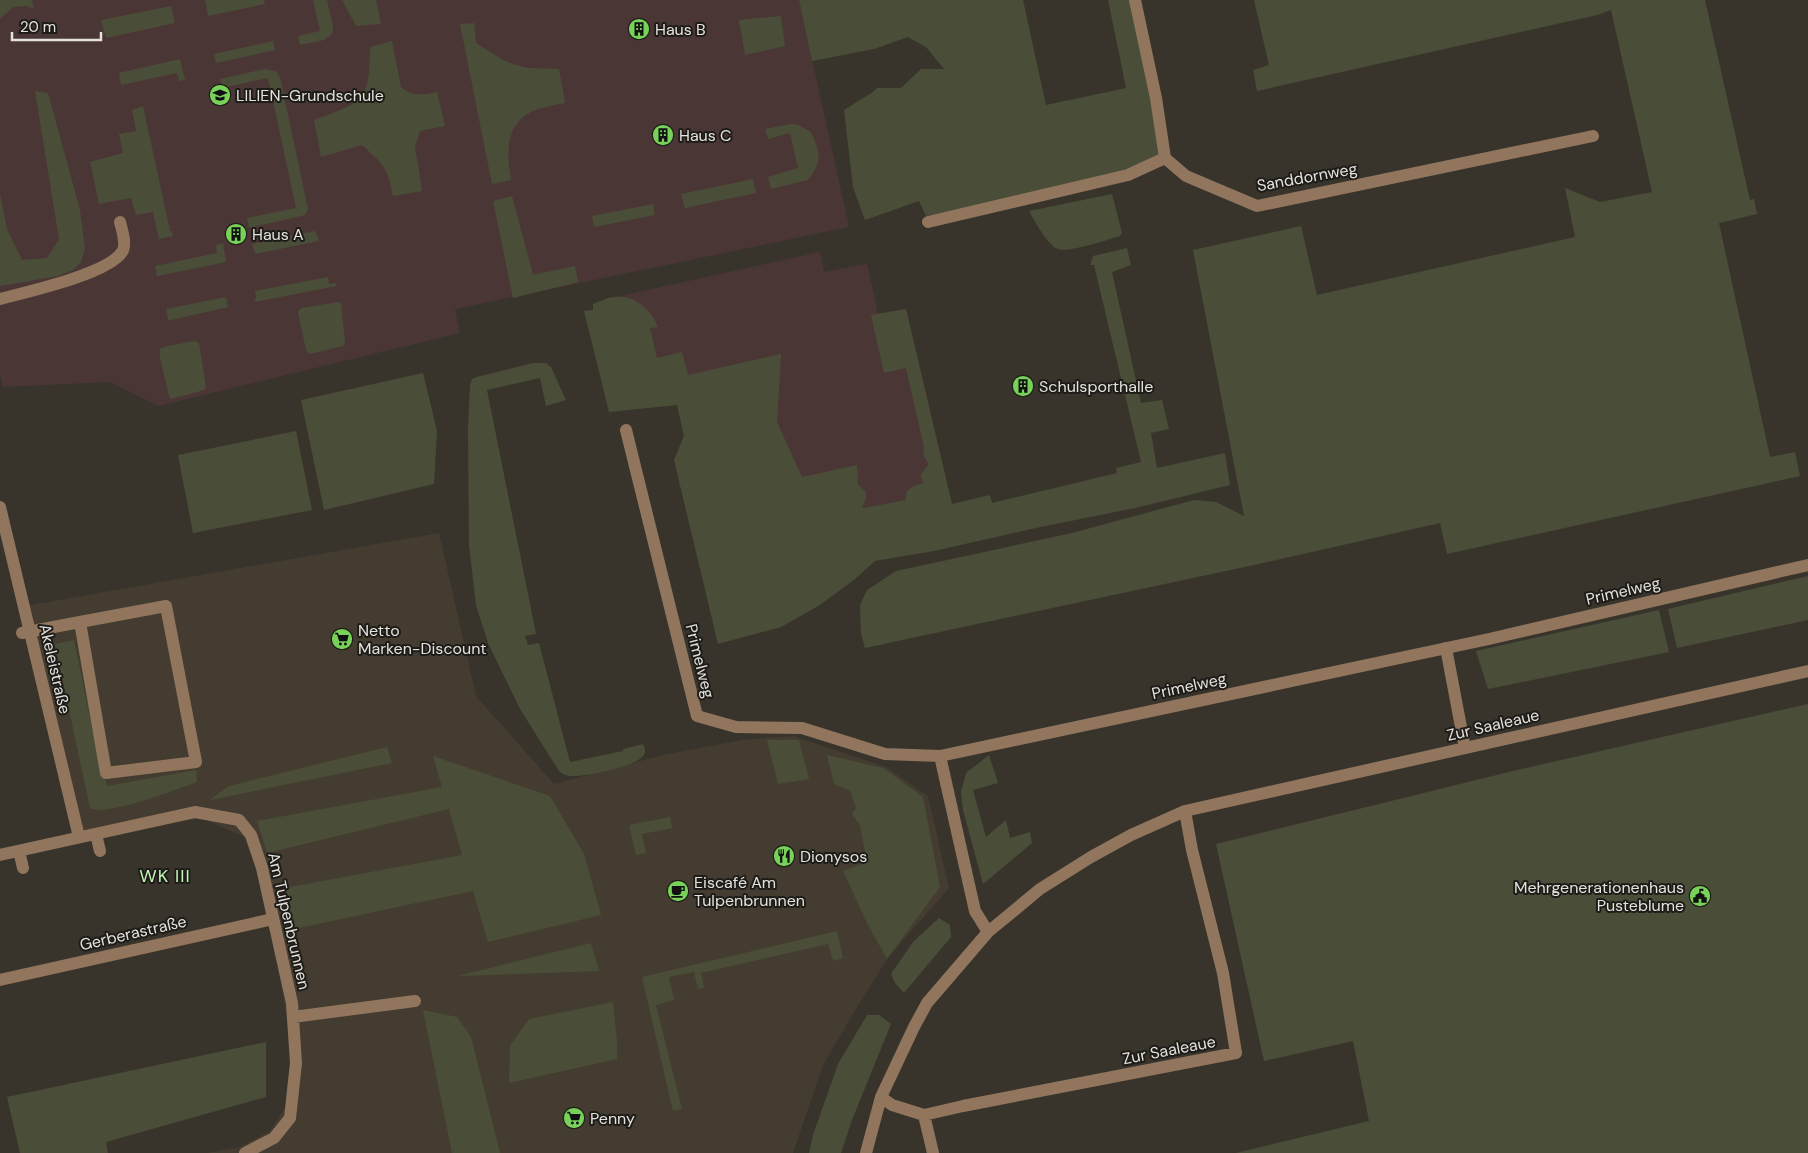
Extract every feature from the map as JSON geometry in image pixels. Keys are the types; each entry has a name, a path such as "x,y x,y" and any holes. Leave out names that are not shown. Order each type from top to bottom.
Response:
{"street":[{"path":"928,222 1128,175 1165,158 1156,98 1135,0"},
{"name":"Sanddornweg","path":"1165,158 1186,176 1257,206 1593,136"},
{"path":"0,299 84,275 114,260 122,252 124,246 120,222"},
{"name":"Primelweg","path":"626,430 697,716 736,727 802,728 885,754 940,756 1446,648 1808,565"},
{"name":"Akeleistraße","path":"0,507 26,632 79,838"},
{"path":"26,632 166,606 196,762 106,774 80,622"},
{"path":"1446,648 1465,748"},
{"name":"Zur Saaleaue","path":"866,1153 881,1097 927,1003 988,932 1040,889 1130,836 1185,812 1808,671"},
{"path":"940,756 975,911 988,932"},
{"name":"Am Tulpenbrunnen","path":"79,838 195,812 238,820 251,835 262,868 292,1002 296,1063 290,1118 274,1138 245,1153"},
{"name":"Zur Saaleaue","path":"924,1115 1236,1053 1223,973 1192,850 1185,812"},
{"path":"96,834 100,851"},
{"path":"0,855 79,838"},
{"path":"19,851 23,868"},
{"name":"Gerberastraße","path":"0,980 273,919"},
{"path":"293,1017 415,1002"},
{"path":"881,1097 892,1105 924,1115 933,1153"}],"shaded area":[{"path":"0,0 799,0 849,227 455,309 460,333 158,406 110,382 3,387 0,374"},
{"path":"820,252 824,272 867,264 878,314 906,309 952,504 700,568 674,460 684,436 678,405 616,297"},
{"path":"439,533 476,696 554,784 663,755 742,740 793,736 886,767 928,796 949,888 887,959 857,1007 823,1065 793,1153 207,1153 240,1147 270,1131 286,1106 292,1060 283,995 257,869 244,837 202,818 80,841 26,606"}],"green space":[{"path":"0,0 32,0 34,9 26,6 13,7 0,19"},
{"path":"205,0 264,0 265,4 208,16"},
{"path":"313,0 327,0 333,27 332,34 324,40 300,45 298,36 320,31"},
{"path":"342,0 376,0 381,24 356,26"},
{"path":"799,0 1023,0 1046,105 1126,88 1108,0 1134,0 1165,158 1128,175 926,216 919,201 865,220 853,187 844,110 877,88 901,88 921,69 944,69 926,47 908,37 874,49 812,61"},
{"path":"1254,0 1705,0 1750,200 1754,199 1757,214 1719,223 1770,457 1795,452 1800,476 1447,554 1440,523 1254,565 865,648 861,634 860,605 867,590 896,571 1072,533 1194,500 1216,502 1244,516 1193,250 1301,226 1317,295 1575,237 1565,188 1600,202 1652,192 1611,10 1597,15 1257,91 1253,70 1269,65"},
{"path":"171,6 175,23 106,38 101,20"},
{"path":"781,16 785,46 745,55 739,20"},
{"path":"474,23 476,43 503,60 528,68 559,69 565,103 539,109 522,118 516,125 509,142 511,180 492,184 460,24"},
{"path":"273,41 275,50 216,63 214,54"},
{"path":"392,41 401,87 409,92 418,94 437,92 445,126 420,131 415,146 422,191 393,196 389,178 384,167 362,145 321,157 314,120 341,110 359,99 366,89 370,47"},
{"path":"180,59 185,80 179,81 177,73 121,85 119,73"},
{"path":"265,69 276,71 280,77 308,209 305,215 249,228 247,218 296,208 268,78 222,88 220,79"},
{"path":"35,91 48,93 80,210 85,248 81,262 73,270 58,276 0,286 0,194 7,229 22,260 47,258 59,239"},
{"path":"143,106 170,231 172,231 173,236 159,239 153,212 136,215 131,198 99,204 90,162 123,153 119,134 136,131 132,110"},
{"path":"792,124 811,132 818,151 818,162 808,180 771,189 768,177 798,168 790,133 768,139 765,129"},
{"path":"753,179 756,193 685,208 681,194"},
{"path":"1112,194 1122,233 1120,236 1079,248 1063,250 1054,247 1029,211"},
{"path":"512,196 533,275 575,266 578,282 513,298 493,201"},
{"path":"653,204 655,215 594,227 592,216"},
{"path":"315,231 319,241 255,254 252,244"},
{"path":"223,243 226,262 157,276 155,266 217,253 216,245"},
{"path":"1127,248 1131,265 1112,272 1141,403 1162,400 1169,429 1151,433 1157,468 1225,453 1230,485 1135,508 934,551 875,561 855,579 820,605 781,627 718,644 674,460 684,436 677,405 609,412 584,311 593,310 593,304 608,298 624,297 639,303 650,313 658,327 650,328 657,358 682,352 688,375 781,354 777,422 802,477 857,465 858,485 866,492 866,499 862,507 864,508 906,500 908,490 923,483 921,474 929,464 923,455 924,447 906,368 884,373 871,315 906,309 952,504 990,495 992,503 1117,473 1116,468 1141,462 1094,265 1090,265 1093,256"},
{"path":"328,277 329,284 335,283 337,286 254,302 256,298 255,291"},
{"path":"226,297 228,307 167,321 166,309"},
{"path":"341,303 345,343 343,346 310,354 306,350 298,312 301,308"},
{"path":"194,341 199,343 206,387 204,390 171,399 160,358 160,349"},
{"path":"533,363 546,363 551,367 566,400 546,406 540,378 487,390 536,634 525,636 528,645 539,643 570,762 623,751 623,749 643,744 645,749 644,755 631,763 586,775 570,776 559,771 520,709 488,643 476,605 469,545 468,429 470,385 472,379 477,377"},
{"path":"423,373 437,431 434,484 324,510 301,400"},
{"path":"296,431 312,510 193,533 178,455"},
{"path":"1808,576 1808,620 1677,648 1668,609"},
{"path":"1659,610 1669,652 1488,689 1476,651"},
{"path":"74,640 96,747 107,786 196,770 197,782 126,806 98,810 90,808 55,644"},
{"path":"1808,704 1808,1153 1236,1153 1369,1121 1353,1041 1264,1061 1216,844 1517,770"},
{"path":"767,740 799,740 809,779 778,784"},
{"path":"387,747 392,763 210,800 229,786"},
{"path":"827,755 883,768 923,797 940,887 887,959 868,925 843,871 867,862 860,825 852,814 856,808 850,791 834,784"},
{"path":"989,755 998,783 973,790 986,837 1006,820 1010,838 1030,832 1032,843 983,884 963,810 961,792 966,773"},
{"path":"433,756 550,796 584,854 601,915 488,942 473,891 294,929 285,888 462,855 449,809 267,853 257,821 442,787"},
{"path":"670,817 672,828 642,834 646,853 636,855 629,825"},
{"path":"939,918 950,925 951,937 904,993 895,983 891,974 913,942"},
{"path":"837,931 843,958 833,961 828,944 701,973 704,988 698,989 694,972 669,977 674,1000 656,1005 682,1109 673,1111 642,977"},
{"path":"591,943 599,971 458,976"},
{"path":"613,1002 617,1059 509,1083 510,1046 529,1019"},
{"path":"423,1010 457,1017 471,1037 500,1153 452,1153"},
{"path":"867,1015 879,1015 891,1024 852,1120 841,1153 809,1153 813,1135 838,1064"},
{"path":"266,1042 266,1097 106,1142 108,1153 20,1153 7,1097"}],"place":[{"name":"Haus B","path":"639,29"},
{"name":"LILIEN-Grundschule","path":"220,95"},
{"name":"Haus C","path":"663,135"},
{"name":"Haus A","path":"236,234"},
{"name":"Schulsporthalle","path":"1023,386"},
{"name":"Netto Marken-Discount","path":"342,639"},
{"name":"Dionysos","path":"784,856"},
{"name":"Eiscafé Am Tulpenbrunnen","path":"678,891"},
{"name":"Mehrgenerationenhaus Pusteblume","path":"1700,896"},
{"name":"Penny","path":"574,1118"}],"district":[{"name":"WK III","path":"165,876"}]}
